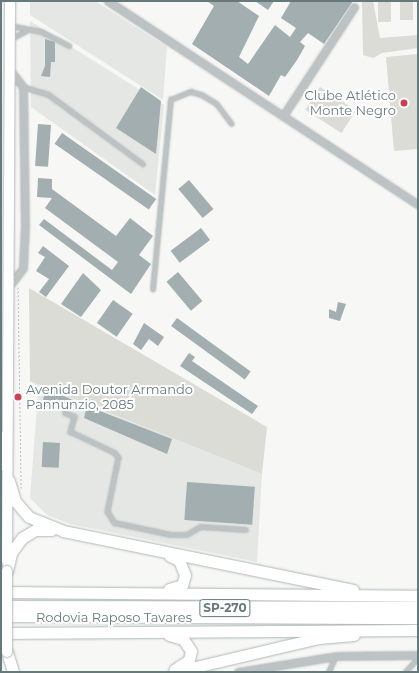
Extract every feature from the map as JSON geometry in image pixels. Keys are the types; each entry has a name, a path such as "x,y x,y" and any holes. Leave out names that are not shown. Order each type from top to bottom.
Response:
{"highway":[{"path":"9,481 15,501 28,517 63,531"},
{"path":"7,572 13,548 26,534 41,529 63,531 388,596"},
{"path":"137,592 177,589 182,585 184,566 179,560 157,550"},
{"name":"SP-270","path":"1,592 137,592 418,596"},
{"name":"Rodovia Raposo Tavares","path":"1,607 418,608"},
{"name":"Rodovia Raposo Tavares","path":"1,616 418,618"},
{"path":"174,672 319,638 416,630"},
{"name":"SP-270","path":"1,633 416,630"},
{"path":"135,632 179,637 186,642 190,651 188,660 168,672"},
{"path":"7,652 13,672"}],"main road":[{"path":"7,672 9,481 5,362 6,298 11,284 9,69 5,40 5,27 10,1"},
{"path":"1,437 1,466"}],"street":[{"path":"108,1 418,205"},
{"path":"120,1 126,13"},
{"path":"283,116 354,7"},
{"path":"9,69 23,87 23,268 11,284"},
{"path":"238,672 337,656 418,655"}],"lane":[{"path":"5,27 42,32 70,46"},
{"path":"5,40 28,31"},
{"path":"23,87 49,95 143,164"},
{"path":"153,290 171,100 191,92 202,95 217,104 232,124"},
{"path":"65,413 75,417 70,432 115,453 119,458 108,512 115,523 171,535 187,535 201,527 246,530"},
{"path":"329,672 337,656"},
{"path":"406,672 418,659"}],"shaded area":[{"path":"30,1 95,1 167,47 163,100 30,15"},
{"path":"362,1 373,1 380,38 418,35 418,48 382,53 373,58 363,55"},
{"path":"378,1 391,1 391,22 378,22"},
{"path":"400,1 413,1 413,20 400,20"},
{"path":"30,21 164,105 155,195 31,107"},
{"name":"Clube Atlético Monte Negro","path":"418,54 418,149 394,151 386,57"},
{"path":"320,87 356,110 341,133 305,110"},
{"path":"29,288 267,427 262,474 30,381"},
{"path":"30,381 262,474 257,562 70,524 47,515 30,498 38,393"}],"building":[{"path":"207,1 237,1 259,16 239,57 248,64 275,25 290,37 296,28 281,18 291,1 353,1 324,44 308,33 300,42 305,46 297,60 285,77 281,75 269,96 192,44 214,6"},
{"path":"255,1 274,1 268,10"},
{"path":"45,39 55,42 55,62 51,62 50,77 41,76 45,66"},
{"path":"141,87 161,101 156,154 116,128"},
{"path":"38,124 51,125 48,167 35,166"},
{"path":"62,133 156,199 149,210 55,144"},
{"path":"38,178 52,179 52,189 116,236 130,218 153,236 139,255 151,264 131,294 39,225 44,219 112,270 118,262 45,208 52,198 37,197"},
{"path":"189,180 213,209 203,218 178,189"},
{"path":"201,228 210,240 180,263 171,251"},
{"path":"43,246 69,266 46,297 39,292 49,279 36,271 45,257 38,253"},
{"path":"178,272 202,301 191,311 167,282"},
{"path":"83,273 101,290 81,317 61,304"},
{"path":"113,300 133,314 117,337 97,323"},
{"path":"338,302 346,304 340,321 329,318 329,309 336,312"},
{"path":"177,318 251,371 245,380 171,326"},
{"path":"144,323 164,337 158,346 149,339 141,350 133,344"},
{"path":"189,353 195,357 192,361 258,406 252,414 180,366"},
{"path":"46,388 86,406 84,410 56,399 54,410 42,404"},
{"path":"87,406 172,439 167,454 84,418"},
{"path":"43,442 60,443 59,468 42,467"},
{"path":"187,482 255,487 252,525 184,520"}],"place":[{"name":"Clube Atlético Monte Negro","path":"404,103"},
{"name":"Avenida Doutor Armando Pannunzio, 2085","path":"18,397"}]}
